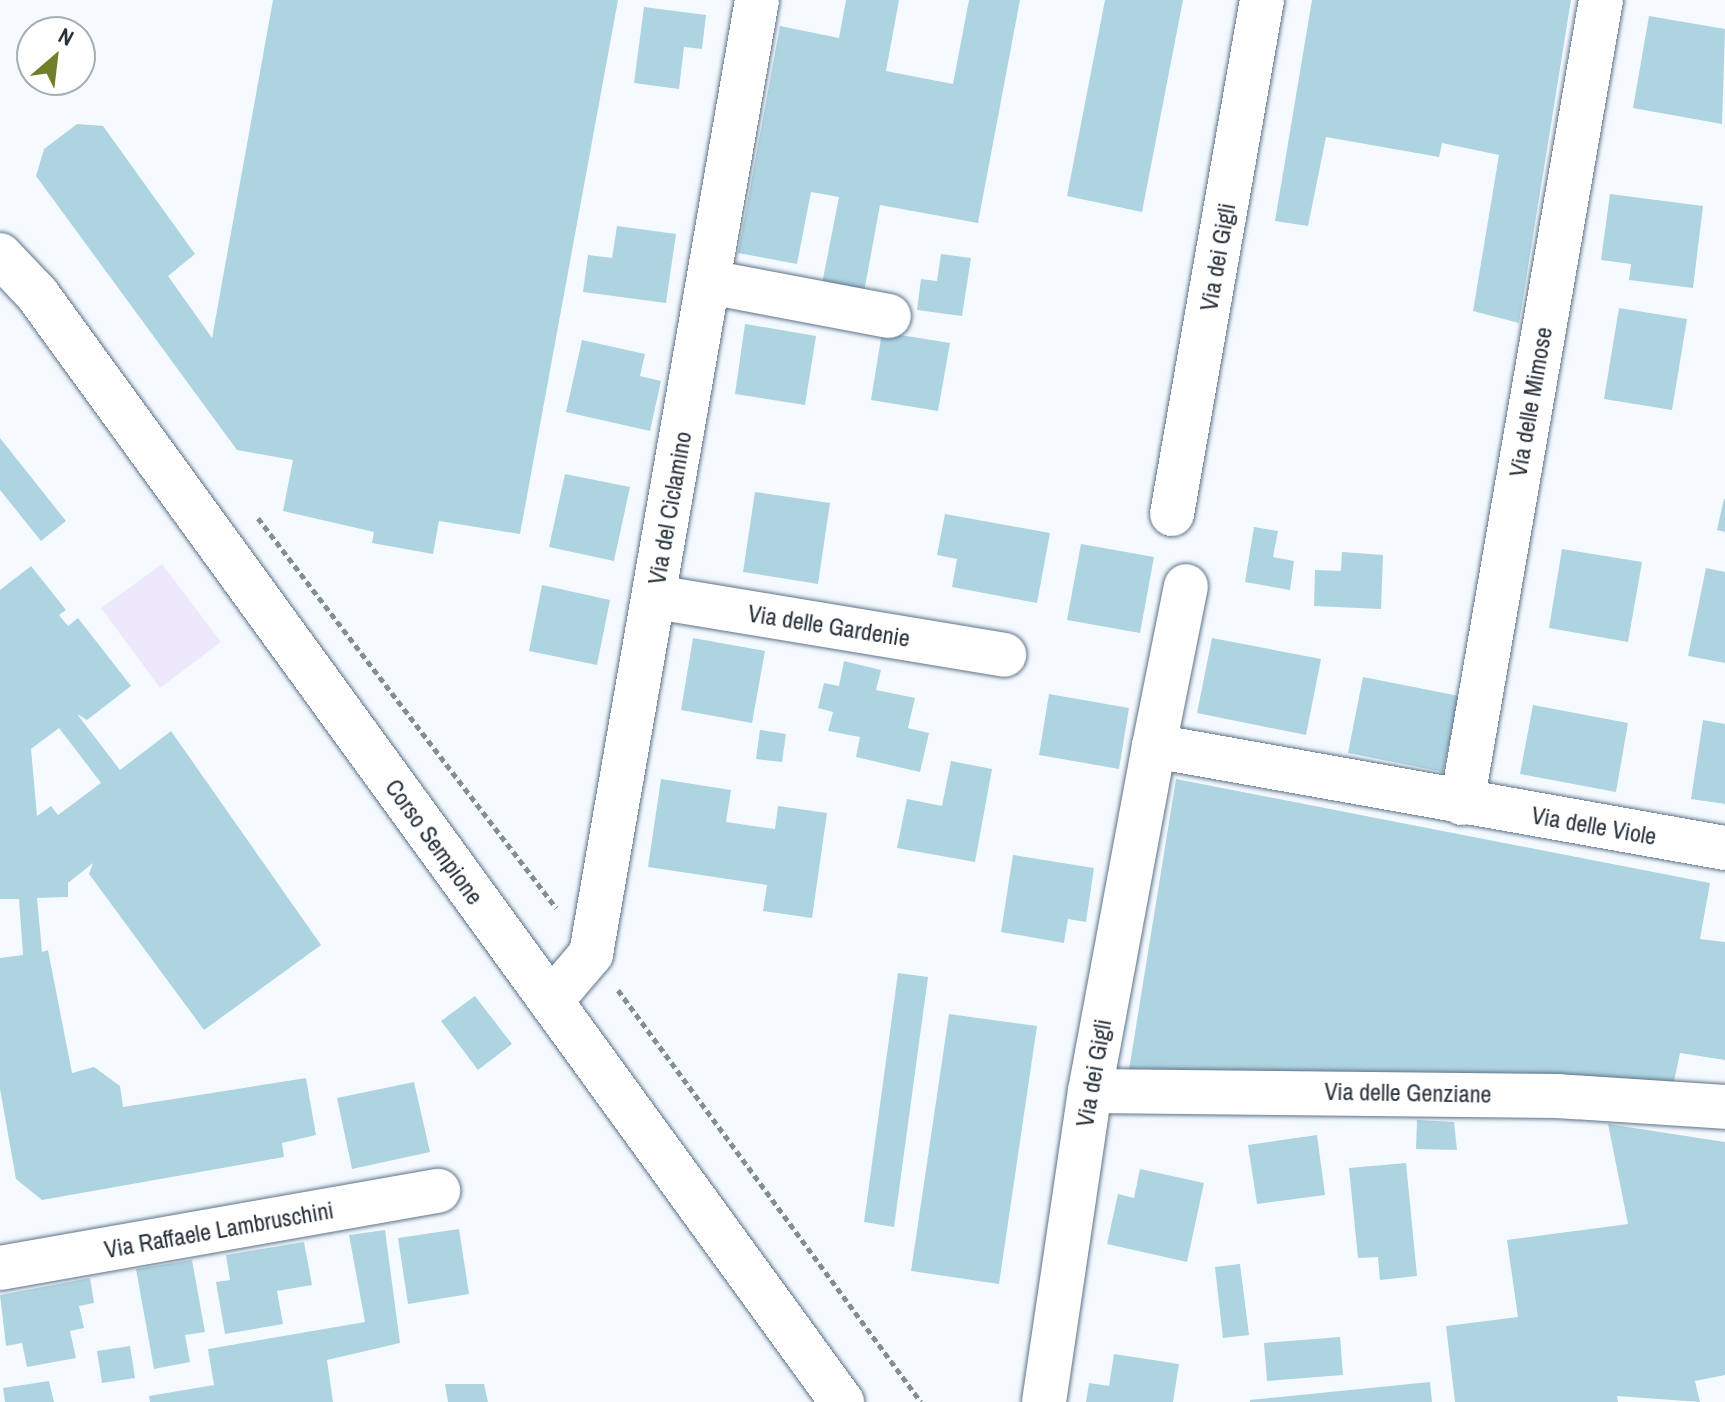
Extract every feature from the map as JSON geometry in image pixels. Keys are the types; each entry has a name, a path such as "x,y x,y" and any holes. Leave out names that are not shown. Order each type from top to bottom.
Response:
{"street":[{"name":"Via del Ciclamino","path":"551,1001 591,954 757,0"},
{"name":"Via dei Gigli","path":"1172,514 1262,0"},
{"name":"Via delle Mimose","path":"1462,803 1601,0"},
{"name":"Corso Sempione","path":"0,225 14,268 842,1402"},
{"path":"709,282 889,316"},
{"name":"Via dei Gigli","path":"1044,1402 1090,1091 1186,586"},
{"name":"Via delle Gardenie","path":"655,597 1004,655"},
{"path":"1154,746 1462,803"},
{"name":"Via delle Viole","path":"1462,803 1725,848"},
{"name":"Via delle Genziane","path":"1090,1091 1557,1096 1725,1107"},
{"name":"Via Raffaele Lambruschini","path":"0,1268 438,1191"}],"path":[{"path":"249,506 559,912"},
{"path":"610,980 921,1402"}],"shaded area":[{"path":"162,564 221,642 160,688 101,608"}],"building":[{"path":"273,0 618,0 520,534 439,521 433,554 372,543 374,532 283,511 293,460 237,450 36,176 44,149 77,124 103,126 195,254 168,276 212,338"},
{"path":"846,0 899,0 886,71 953,84 969,0 1020,0 978,223 880,205 864,292 822,284 839,197 811,192 797,264 738,253 780,26 839,38"},
{"path":"1105,0 1183,0 1142,212 1067,196"},
{"path":"1312,0 1571,0 1519,323 1473,311 1499,155 1442,143 1439,157 1326,137 1308,226 1275,221"},
{"path":"644,7 706,15 702,49 684,47 679,89 634,83"},
{"path":"1649,16 1725,29 1722,124 1633,108"},
{"path":"1610,194 1703,206 1693,288 1629,280 1631,264 1601,260"},
{"path":"617,226 676,234 666,303 583,292 588,255 612,258"},
{"path":"941,254 971,258 962,316 917,310 921,279 937,281"},
{"path":"1619,308 1687,319 1672,410 1604,399"},
{"path":"745,324 816,336 805,405 735,394"},
{"path":"882,332 950,343 938,411 871,400"},
{"path":"582,340 645,354 640,376 661,381 650,431 566,412"},
{"path":"0,438 66,521 41,541 0,490"},
{"path":"565,474 630,487 614,561 549,547"},
{"path":"755,492 830,503 818,584 743,572"},
{"path":"1725,499 1725,532 1717,530"},
{"path":"945,514 1050,533 1037,603 952,587 957,559 937,555"},
{"path":"1254,527 1278,531 1273,557 1294,561 1290,590 1245,582"},
{"path":"1081,544 1154,557 1140,633 1067,620"},
{"path":"1562,549 1642,562 1628,642 1549,628"},
{"path":"1342,552 1383,555 1381,609 1314,606 1315,570 1341,571"},
{"path":"31,566 66,610 59,615 68,626 78,618 131,686 87,720 77,714 120,770 171,731 321,945 204,1030 89,874 93,863 68,883 68,897 37,898 42,952 48,950 72,1073 94,1067 120,1086 123,1107 306,1078 316,1135 282,1143 284,1157 42,1200 16,1179 0,1089 0,958 23,955 19,899 0,899 0,590","holes":["59,728 101,783 58,815 51,806 37,816 31,749"]},
{"path":"1706,568 1725,572 1725,663 1688,656"},
{"path":"542,585 610,600 597,665 529,651"},
{"path":"693,638 765,651 752,723 681,710"},
{"path":"1212,638 1321,659 1306,735 1197,713"},
{"path":"844,661 881,670 876,690 915,698 908,728 929,733 920,772 856,757 860,737 828,731 833,712 818,708 824,683 839,686"},
{"path":"1363,677 1459,696 1443,772 1348,753"},
{"path":"1049,694 1129,708 1119,769 1039,755"},
{"path":"1533,705 1628,723 1616,792 1520,774"},
{"path":"1703,720 1725,724 1725,804 1691,799"},
{"path":"760,730 786,734 782,762 756,759"},
{"path":"951,761 992,769 975,862 897,848 907,799 942,806"},
{"path":"661,779 731,790 726,822 775,829 778,806 827,813 812,918 763,911 767,885 648,867"},
{"path":"1176,779 1710,883 1700,939 1725,942 1725,1060 1680,1053 1673,1086 1129,1070"},
{"path":"1013,855 1094,868 1086,922 1068,919 1064,943 1001,932"},
{"path":"898,973 928,977 894,1227 864,1222"},
{"path":"475,996 512,1044 478,1070 441,1021"},
{"path":"949,1014 1037,1026 999,1284 911,1271"},
{"path":"414,1082 430,1152 352,1169 337,1098"},
{"path":"1417,1120 1454,1122 1457,1150 1416,1149"},
{"path":"1608,1124 1725,1142 1725,1375 1695,1381 1700,1402 1617,1396 1618,1402 1455,1402 1446,1326 1518,1317 1507,1240 1628,1224"},
{"path":"1317,1135 1325,1195 1257,1204 1248,1145"},
{"path":"1406,1163 1417,1276 1380,1280 1378,1257 1358,1258 1349,1168"},
{"path":"1140,1169 1204,1183 1187,1262 1107,1244 1118,1194 1134,1198"},
{"path":"459,1229 469,1294 408,1304 398,1238"},
{"path":"385,1230 400,1343 327,1360 333,1402 150,1402 149,1396 214,1385 208,1349 365,1322 349,1235"},
{"path":"304,1242 312,1285 277,1291 283,1324 225,1334 216,1282 230,1280 226,1255"},
{"path":"192,1260 205,1332 185,1335 190,1362 154,1369 136,1269"},
{"path":"1240,1264 1249,1335 1223,1338 1215,1267"},
{"path":"90,1278 94,1303 79,1306 84,1328 70,1331 76,1358 27,1367 22,1343 6,1346 0,1295"},
{"path":"1340,1337 1343,1375 1267,1381 1264,1343"},
{"path":"130,1346 135,1378 102,1383 97,1351"},
{"path":"1114,1354 1179,1364 1173,1402 1086,1402 1089,1383 1109,1386"},
{"path":"49,1381 54,1402 5,1402 3,1388"},
{"path":"1430,1382 1432,1402 1250,1402 1250,1400"},
{"path":"445,1384 484,1384 488,1402 448,1402"}]}
